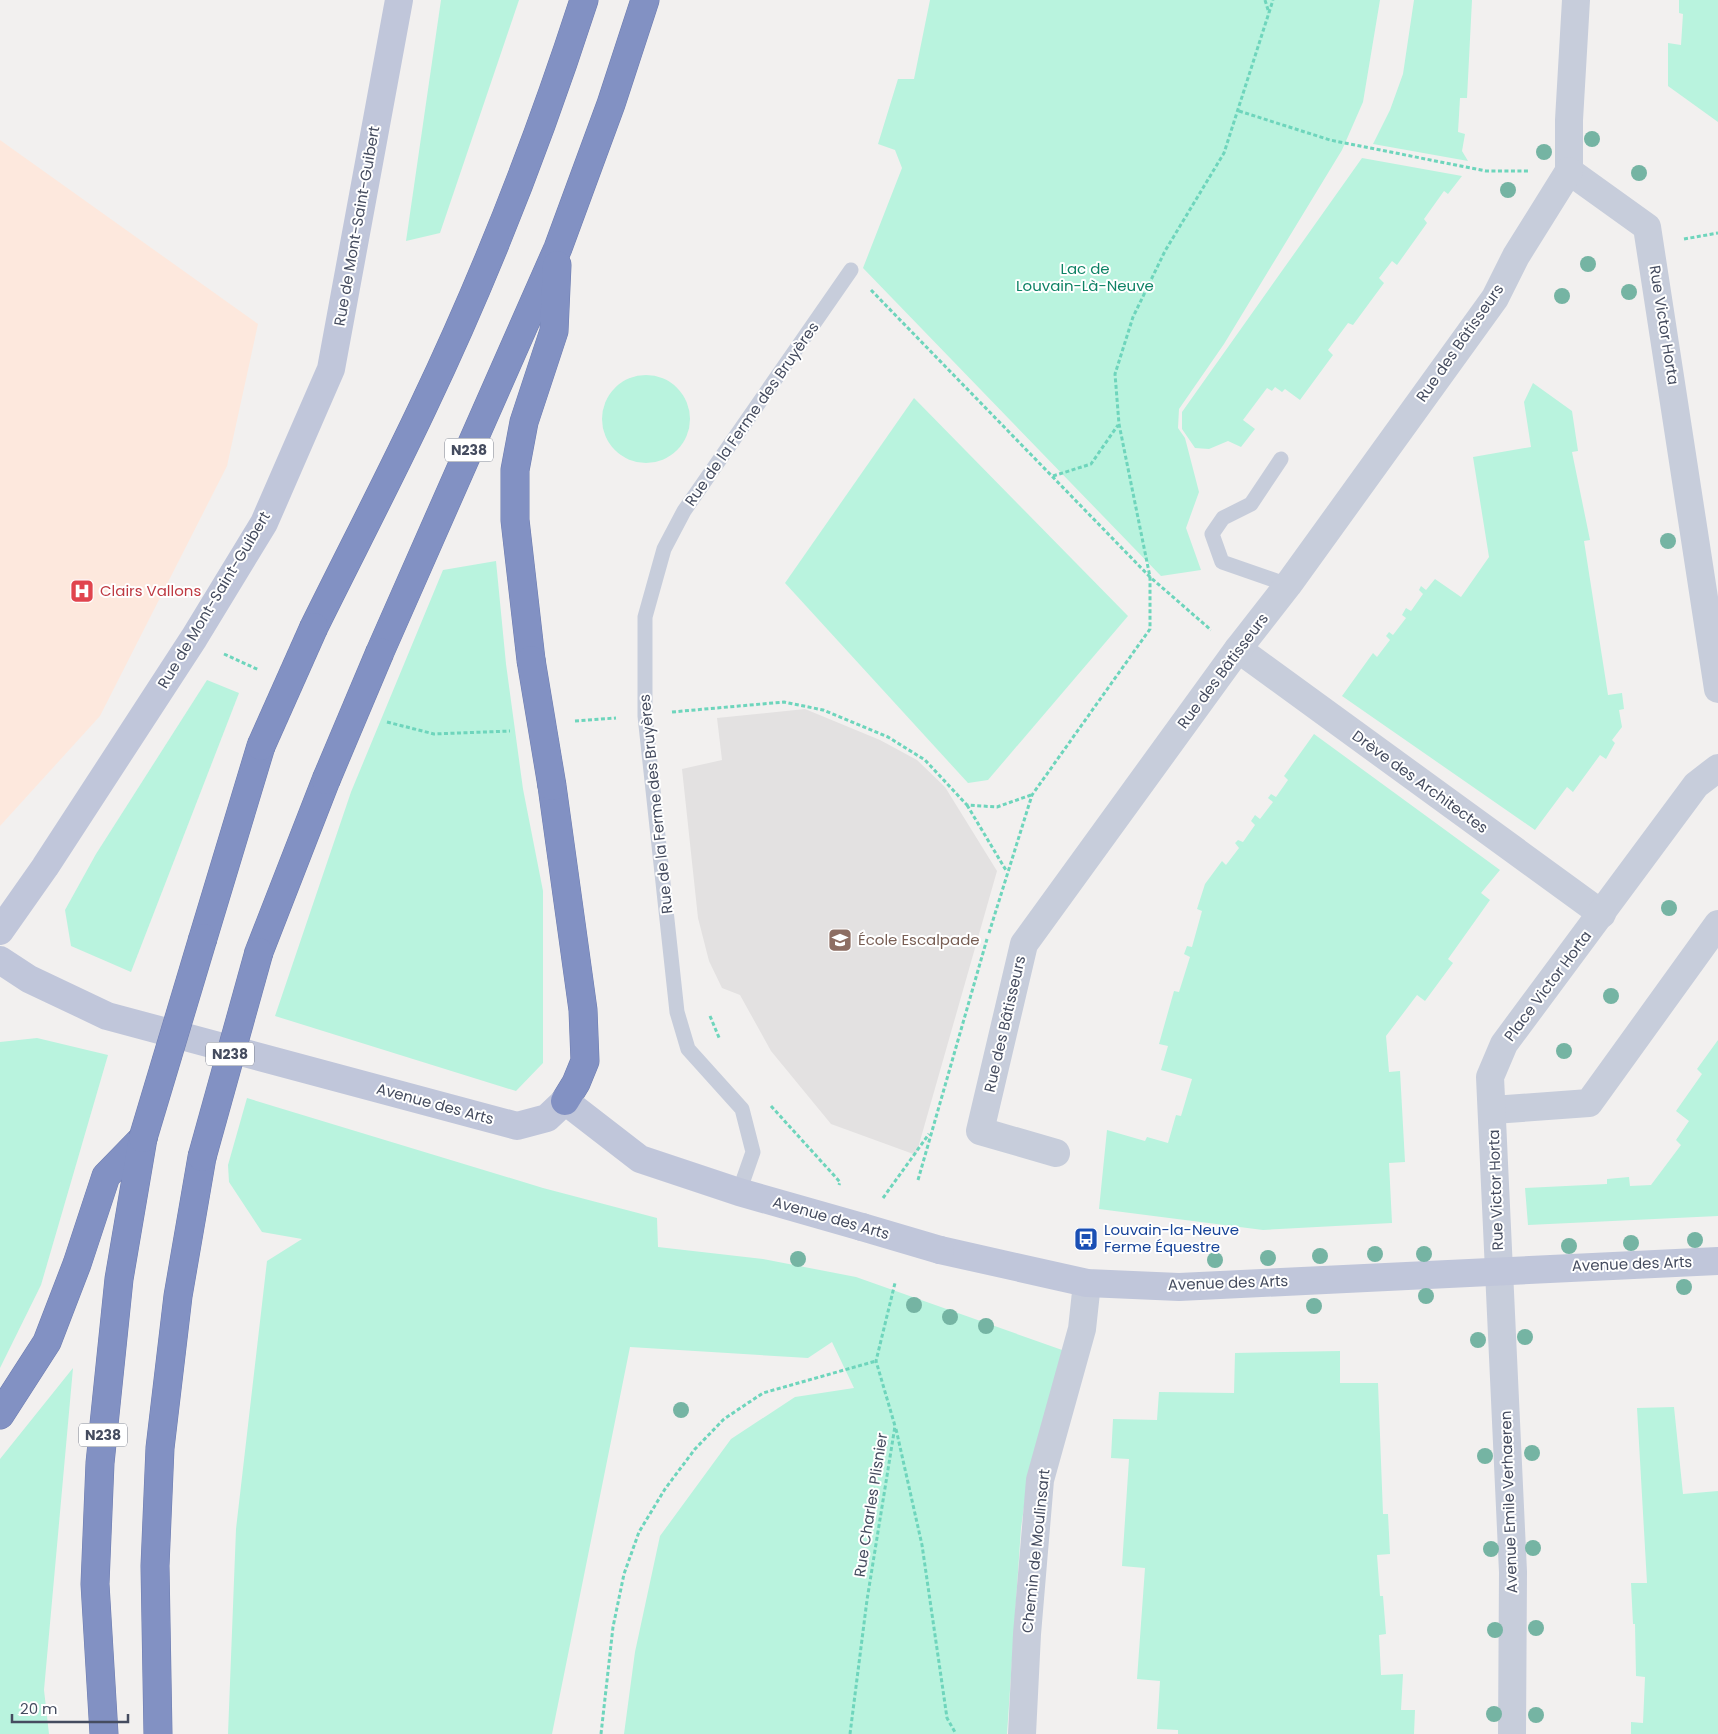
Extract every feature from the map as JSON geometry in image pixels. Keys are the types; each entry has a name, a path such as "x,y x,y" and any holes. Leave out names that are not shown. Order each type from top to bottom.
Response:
{"highway":[{"name":"N238","path":"104,1734 95,1584 100,1463 119,1280 144,1138 262,746 314,627 424,407 499,234 554,93 584,0"},
{"name":"N238","path":"158,1734 155,1566 160,1448 178,1296 202,1157 259,952 326,780 380,652 558,248 611,104 645,0"},
{"path":"558,248 554,331 524,422 515,470 515,520 531,660 552,786 583,1018 584,1061 576,1082 565,1101"},
{"path":"0,1416 47,1342 77,1264 106,1176 144,1138"}],"street":[{"name":"Rue de Mont-Saint-Guibert","path":"0,931 45,867 194,638 264,523 331,369 399,0"},
{"path":"1569,171 1569,120 1576,0"},
{"name":"Rue des Bâtisseurs","path":"1056,1153 980,1131 1024,944 1238,649 1288,586 1494,298 1516,256 1569,171"},
{"name":"Rue Victor Horta","path":"1569,171 1647,227 1718,689"},
{"name":"Drève des Architectes","path":"1238,649 1602,914"},
{"name":"Place Victor Horta","path":"1493,1110 1490,1077 1504,1044 1696,785 1718,768"},
{"path":"1493,1110 1589,1103 1718,924"},
{"name":"Avenue des Arts","path":"0,960 29,979 107,1016 518,1126 547,1118 565,1101 640,1159 739,1192 940,1250 1087,1284 1179,1286 1718,1261"},
{"name":"Rue Victor Horta","path":"1493,1110 1498,1271"},
{"name":"Avenue Emile Verhaeren","path":"1498,1271 1513,1572 1512,1734"},
{"name":"Chemin de Moulinsart","path":"1022,1734 1027,1634 1040,1480 1082,1329 1087,1284"}],"lane":[{"name":"Rue de la Ferme des Bruyères","path":"739,1192 753,1152 742,1110 688,1049 677,1012 645,716 645,617 664,549 684,511 851,270"},
{"path":"1281,459 1251,504 1223,518 1212,534 1222,562 1288,586"}],"path":[{"path":"1265,0 1270,14"},
{"path":"918,1180 1007,872 1032,795 1150,630 1150,577 1119,424 1115,374 1133,317 1165,251 1224,153 1273,0"},
{"path":"1239,111 1330,140 1486,171 1569,171"},
{"path":"851,270 1150,577 1208,628 1238,649"},
{"path":"1053,476 1091,464 1119,424"},
{"path":"194,638 260,670"},
{"path":"567,722 784,702 823,710 888,736 926,760 967,805 1007,872"},
{"path":"382,721 434,734 496,733 514,730"},
{"path":"967,805 997,807 1032,795"},
{"path":"707,1008 720,1040 726,1048"},
{"path":"767,1101 840,1182 830,1217"},
{"path":"862,1227 931,1131"},
{"name":"Rue Charles Plisnier","path":"850,1734 867,1600 895,1426 876,1361 895,1283"},
{"path":"600,1734 613,1627 624,1574 639,1532 665,1489 696,1449 724,1419 763,1393 876,1361"},
{"path":"895,1426 922,1546 947,1718 956,1734"}],"shaded area":[{"name":"Clairs Vallons","path":"0,140 258,324 227,466 100,716 0,826"},
{"name":"École Escalpade","path":"805,709 880,740 917,760 945,787 997,871 916,1155 831,1124 771,1051 740,995 722,988 709,961 698,918 682,769 722,760 717,718"}],"green space":[{"path":"441,0 519,0 440,233 406,241"},
{"name":"Lac de Louvain-Là-Neuve","path":"930,0 1380,0 1363,102 1342,150 1224,344 1179,409 1178,428 1185,438 1199,492 1186,528 1201,570 1161,576 863,268 902,168 895,150 878,144 898,79 914,79"},
{"path":"1414,0 1472,0 1467,98 1460,98 1458,132 1465,134 1462,151 1468,161 1373,144 1390,110 1403,74"},
{"path":"1679,0 1718,0 1718,122 1668,86 1668,43 1681,45 1683,14 1679,13"},
{"path":"1362,158 1462,176 1448,194 1444,191 1424,219 1427,223 1397,265 1392,261 1379,278 1384,283 1353,325 1348,323 1328,350 1333,355 1300,400 1285,389 1282,392 1275,387 1272,391 1267,388 1243,420 1255,429 1241,447 1228,441 1209,449 1195,448 1182,429 1182,412"},
{"path":"646,375 663,378 677,388 687,402 690,419 687,436 677,450 663,460 646,463 629,460 615,450 605,436 602,419 605,402 615,388 629,378"},
{"path":"1533,383 1572,411 1578,451 1572,452 1590,540 1584,541 1608,695 1622,693 1624,709 1619,710 1622,727 1612,740 1615,743 1606,759 1600,755 1573,792 1567,787 1535,830 1342,696 1373,653 1377,657 1390,640 1386,636 1389,632 1393,635 1406,618 1402,615 1406,608 1411,611 1423,594 1419,590 1421,586 1426,590 1435,579 1461,597 1489,557 1473,457 1531,447 1524,402"},
{"path":"914,398 1128,616 988,780 968,783 785,583"},
{"path":"496,561 506,664 523,789 543,891 543,1063 516,1091 275,1016 351,792 443,570"},
{"path":"207,680 239,693 131,972 71,946 65,910 96,854"},
{"path":"1314,734 1500,870 1481,893 1490,900 1448,959 1453,963 1425,1001 1417,995 1386,1036 1389,1072 1400,1071 1405,1162 1389,1163 1392,1223 1263,1230 1099,1209 1107,1130 1145,1141 1147,1137 1168,1143 1176,1115 1181,1116 1192,1079 1161,1070 1168,1046 1159,1044 1174,991 1179,992 1190,957 1184,954 1187,946 1192,947 1202,911 1197,909 1205,884 1222,861 1226,865 1239,848 1235,843 1238,840 1243,842 1255,825 1251,821 1255,815 1260,819 1273,802 1268,798 1271,794 1276,797 1288,780 1284,776"},
{"path":"37,1038 108,1055 41,1285 0,1368 0,1042"},
{"path":"1718,1040 1718,1216 1528,1225 1525,1188 1607,1184 1607,1179 1629,1177 1630,1186 1651,1185 1681,1145 1676,1140 1689,1121 1676,1111 1702,1074 1697,1069"},
{"path":"247,1098 543,1188 657,1218 658,1247 763,1259 856,1277 1065,1351 1028,1479 1021,1528 1007,1734 624,1734 635,1652 660,1536 731,1439 795,1397 854,1388 832,1342 808,1358 630,1347 552,1734 228,1734 236,1529 267,1261 302,1239 262,1232 229,1182 228,1165"},
{"path":"1340,1351 1340,1383 1378,1383 1383,1514 1388,1514 1390,1554 1377,1555 1380,1596 1383,1596 1386,1634 1379,1635 1381,1675 1403,1674 1401,1710 1415,1710 1414,1734 1178,1734 1178,1730 1157,1729 1160,1681 1137,1679 1145,1568 1122,1566 1129,1459 1111,1458 1113,1419 1157,1420 1159,1392 1234,1393 1235,1353"},
{"path":"73,1368 44,1690 49,1734 0,1734 0,1459"},
{"path":"1674,1407 1683,1494 1718,1491 1718,1734 1631,1734 1631,1722 1643,1723 1645,1677 1636,1676 1635,1624 1633,1624 1631,1583 1647,1583 1637,1408"}],"place":[{"name":"Clairs Vallons","path":"82,591"},
{"name":"École Escalpade","path":"840,940"},
{"name":"Louvain-la-Neuve Ferme Équestre","path":"1086,1239"}]}
